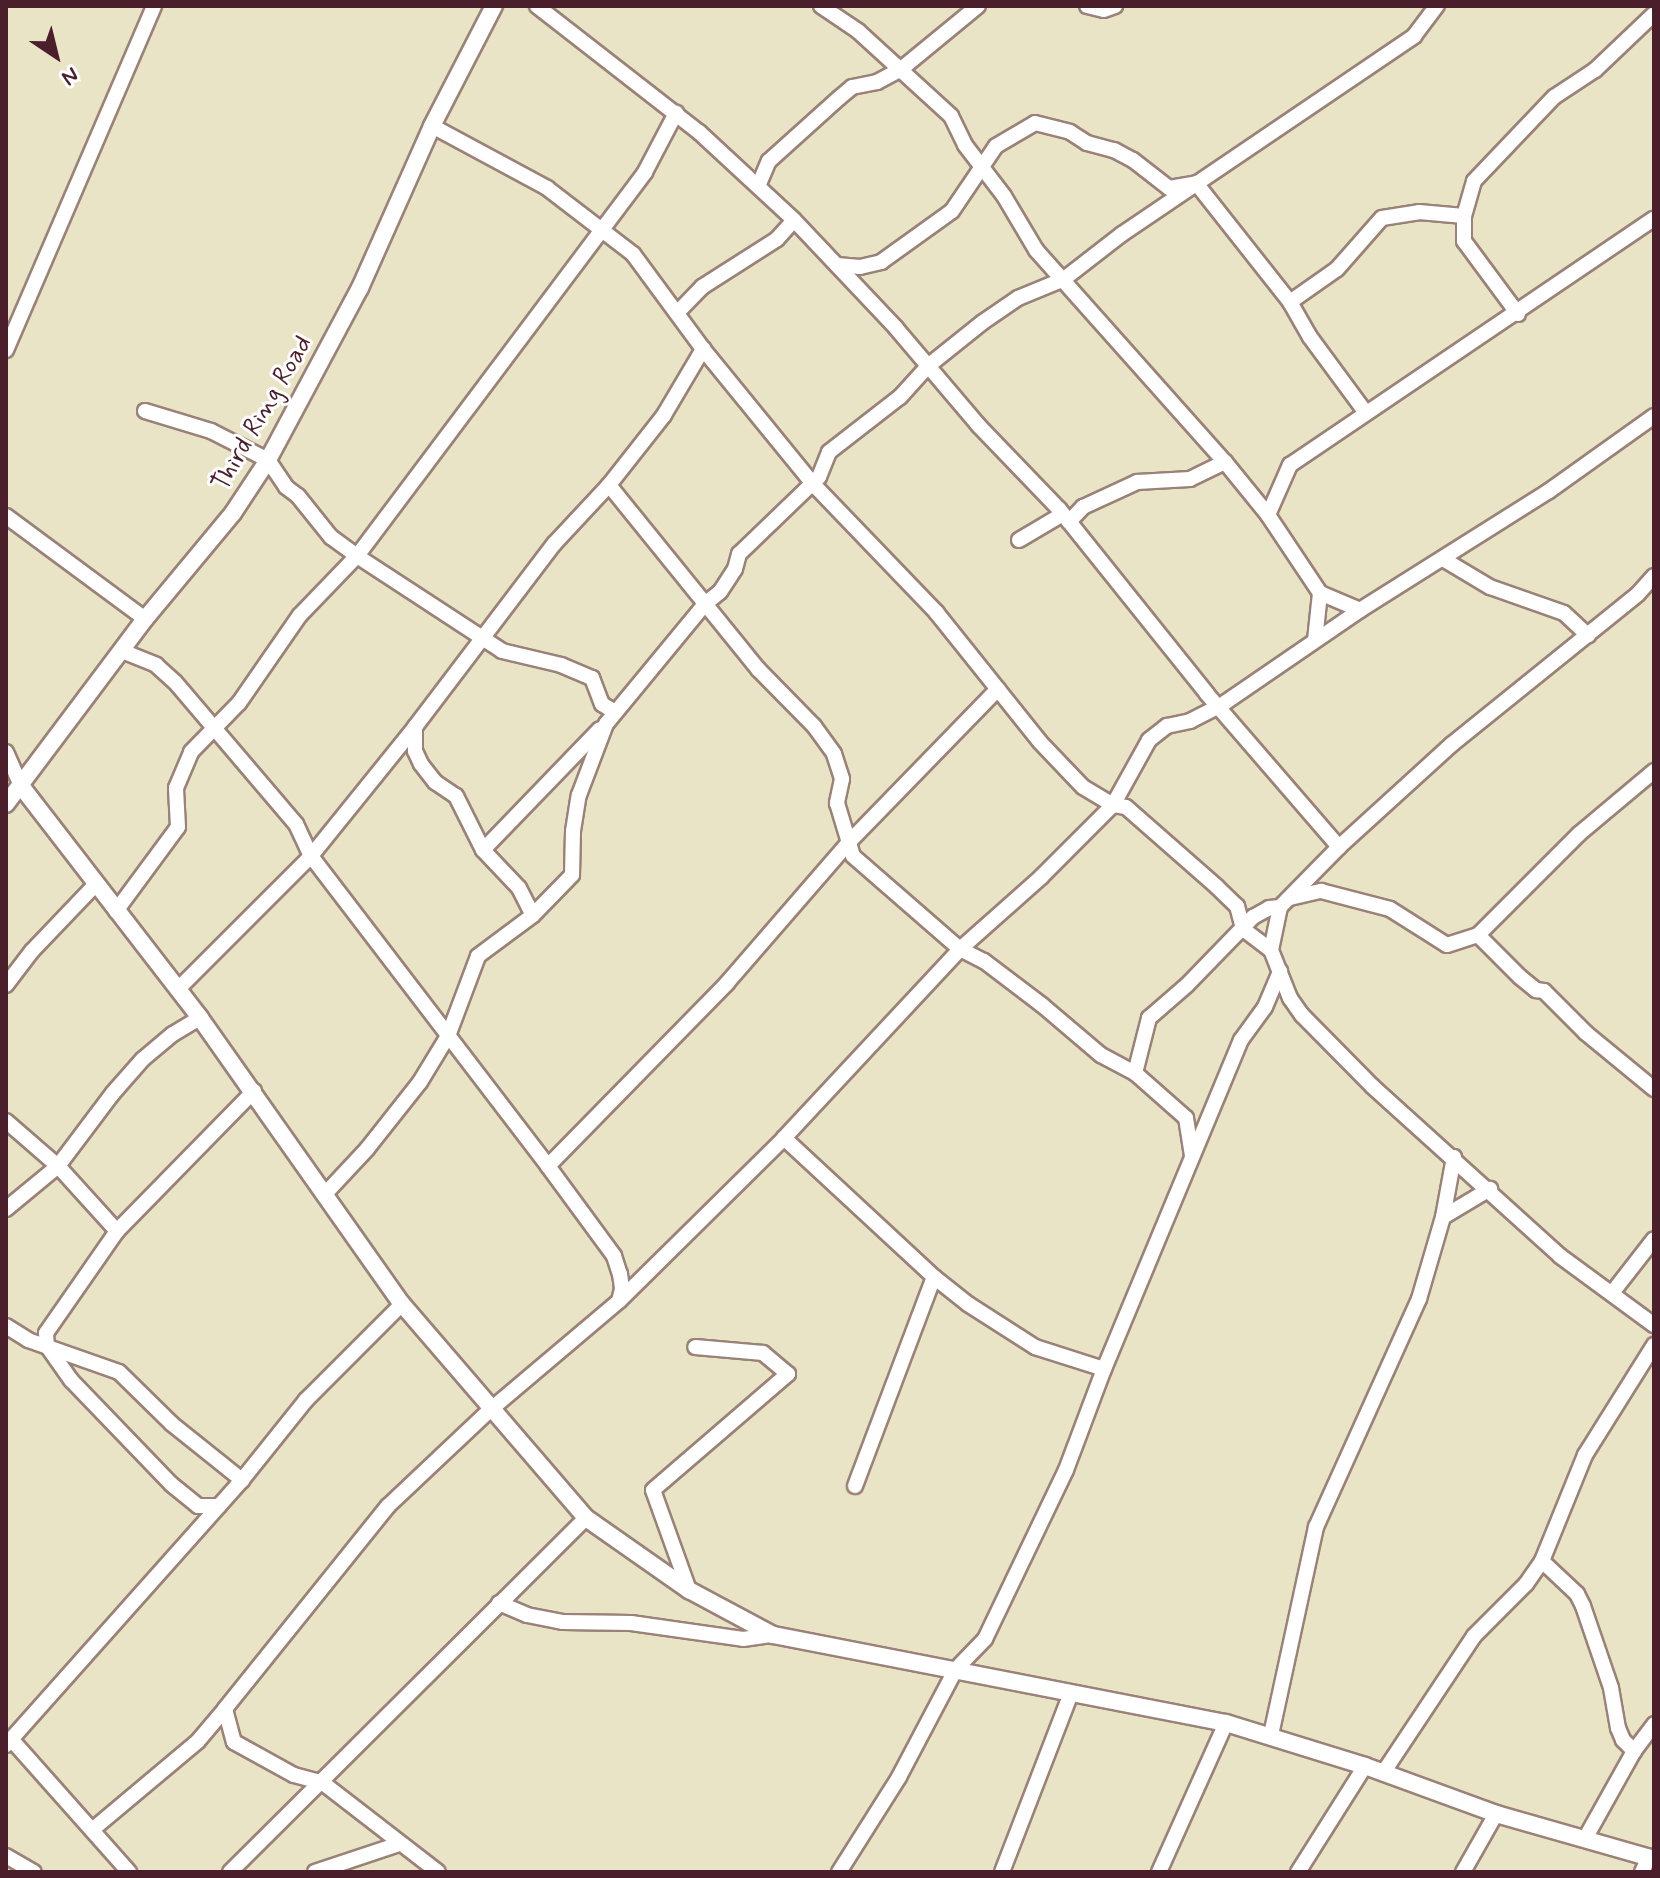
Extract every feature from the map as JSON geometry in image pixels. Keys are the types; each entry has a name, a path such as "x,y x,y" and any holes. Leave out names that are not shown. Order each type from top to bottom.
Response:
{"street":[{"path":"6,350 154,6"},
{"name":"Third Ring Road","path":"6,804 145,619 233,513 268,460 360,288 432,126 494,6"},
{"path":"537,6 676,113 759,184 837,265 1066,518 1207,694 1339,847"},
{"path":"821,6 858,31 951,116 981,168 1004,196 1036,250 1225,462 1268,515 1320,593 1360,610"},
{"path":"1087,6 1104,10 1115,6"},
{"path":"483,850 610,718 705,604 720,592 735,569 739,554 813,484 829,452 900,397 928,366 1018,298 1064,279 1196,183 1414,36 1437,6"},
{"path":"759,184 769,161 852,87 877,82 900,70 976,7"},
{"path":"1518,314 1464,241 1464,216 1474,181 1554,97 1595,70 1652,20"},
{"path":"116,911 178,827 176,788 191,752 239,703 300,615 357,556 598,230 645,172 676,113"},
{"path":"837,265 860,267 881,262 952,211 996,146 1035,123 1070,132 1087,143 1114,150 1169,188 1196,183"},
{"path":"432,126 547,188 633,254 703,349 813,484 936,612 1040,742 1083,787 1113,805 1126,807 1237,906 1243,929 1271,950 1302,1015 1372,1086 1490,1189 1560,1256 1654,1325"},
{"path":"1196,183 1290,302 1310,337 1366,413"},
{"path":"1290,302 1337,269 1382,218 1419,212 1464,216"},
{"path":"1268,515 1290,465 1518,314 1654,219"},
{"path":"677,313 702,287 777,239 794,220"},
{"path":"178,989 311,856 415,727 550,549 609,485 664,415 703,349"},
{"path":"145,411 211,431 268,460 286,487 298,496 331,537 502,651 561,665 592,678 610,718"},
{"path":"92,1830 198,1741 388,1506 491,1409 619,1301 784,1138 960,949 1041,877 1113,805 1149,740 1167,726 1190,721 1220,706 1360,610 1549,491 1654,416"},
{"path":"1019,540 1137,482 1190,479 1225,462"},
{"path":"609,485 758,669 814,726 834,754 842,779 837,803 853,856 960,949 1007,979 1101,1055 1135,1073 1186,1118 1192,1157"},
{"path":"6,516 145,619"},
{"path":"1443,559 1490,587 1564,613 1588,635"},
{"path":"1271,950 1285,903 1339,847 1451,745 1638,594 1654,576"},
{"path":"1315,640 1320,593"},
{"path":"122,651 156,665 214,727 296,824 311,856 614,1256 622,1289 619,1301"},
{"path":"548,1166 727,983 850,841 998,689"},
{"path":"325,1194 367,1149 420,1082 448,1036 478,956 533,915 572,875 573,831 579,795 610,718"},
{"path":"415,727 415,751 421,764 435,782 456,796 483,850 519,888 533,915"},
{"path":"6,752 21,786 254,1091 402,1304 586,1518 689,1590 773,1635 1226,1723 1365,1766 1496,1814 1586,1837 1648,1863"},
{"path":"1135,1073 1149,1018 1253,917 1269,908 1321,891 1390,909 1447,945 1478,935 1579,834 1651,779"},
{"path":"6,985 32,951 95,885"},
{"path":"1478,935 1520,977 1536,990 1544,991 1586,1033 1654,1089"},
{"path":"839,1872 899,1777 956,1669 985,1639 1066,1470 1104,1369 1241,1040 1265,1007 1280,971"},
{"path":"6,1209 58,1166 143,1059 173,1034 200,1018"},
{"path":"219,1506 198,1506 171,1484 71,1380 47,1346 46,1333 117,1231 254,1091"},
{"path":"1186,1118 1212,1110"},
{"path":"6,1121 58,1166 117,1231"},
{"path":"784,1138 934,1277 1035,1347 1104,1369"},
{"path":"1271,1735 1316,1527 1419,1299 1443,1217 1454,1157"},
{"path":"1443,1217 1490,1189"},
{"path":"1612,1293 1654,1239"},
{"path":"855,1486 934,1277"},
{"path":"129,1872 9,1742 242,1480 306,1400 402,1304"},
{"path":"6,1326 28,1340 119,1372 172,1424 242,1480"},
{"path":"1383,1773 1474,1636 1526,1584 1542,1561 1585,1455 1654,1345"},
{"path":"689,1590 653,1490 788,1374 763,1353 695,1347"},
{"path":"230,1872 323,1783 586,1518"},
{"path":"1542,1561 1577,1594 1583,1606 1611,1688 1618,1728 1634,1751"},
{"path":"499,1603 527,1615 563,1622 631,1623 743,1639 773,1635"},
{"path":"1002,1872 1071,1693"},
{"path":"225,1709 234,1742 294,1775 323,1783 438,1872"},
{"path":"1159,1872 1226,1723"},
{"path":"1586,1837 1634,1751 1654,1724"},
{"path":"1298,1872 1365,1766"},
{"path":"1463,1872 1496,1814"},
{"path":"315,1872 399,1844"},
{"path":"6,1856 34,1872"}]}
